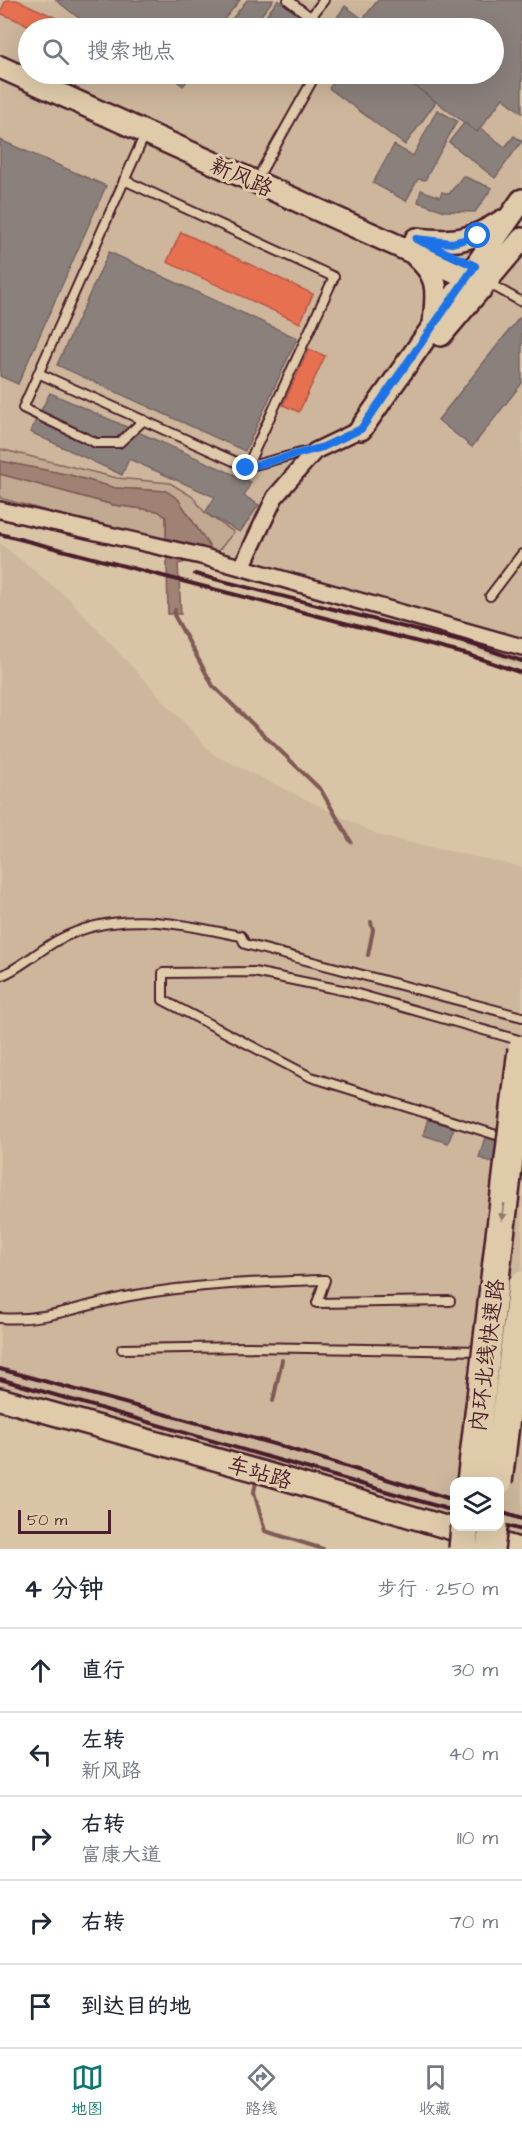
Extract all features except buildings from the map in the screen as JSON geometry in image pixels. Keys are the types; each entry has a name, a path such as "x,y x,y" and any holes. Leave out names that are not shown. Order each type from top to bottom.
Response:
{"highway":[{"name":"内环北线快速路","path":"472,1477 522,1049"},
{"name":"内环北线快速路","path":"499,1477 522,1285"},
{"path":"463,1549 465,1531"},
{"path":"490,1549 492,1531"}],"main road":[{"path":"0,51 18,59"},
{"name":"新风路","path":"0,67 18,75"},
{"name":"新风路","path":"38,84 413,245"},
{"name":"新风路","path":"71,84 262,170 480,278"},
{"path":"413,245 452,243 478,236 516,208"},
{"path":"361,429 480,278 516,208"},
{"path":"361,429 434,326 522,239"},
{"path":"413,245 430,268 435,283 434,326"},
{"name":"车站路","path":"0,1400 268,1474 519,1549"}],"street":[{"path":"242,567 275,497 315,451 361,429"},
{"path":"0,510 242,567 522,646"}],"lane":[{"path":"288,0 311,17 324,0"},
{"path":"262,170 310,84"},
{"path":"144,420 119,444 96,443 23,408 146,132"},
{"path":"124,180 334,277 246,468"},
{"path":"480,278 522,302"},
{"path":"38,373 246,468 323,447"},
{"path":"490,596 522,554"},
{"path":"0,976 59,940 95,924 163,921 241,936 245,944 522,1017"},
{"path":"522,1041 347,991 254,972 163,973 163,1000 311,1077 522,1143"},
{"path":"0,1318 22,1320 79,1310 128,1296 225,1284 325,1280 317,1303 450,1301"},
{"path":"122,1348 249,1347 498,1351"},
{"path":"510,1351 522,1352"}],"shaded area":[{"path":"0,0 522,0 522,667 242,567 0,507"},
{"path":"0,449 117,478 170,483 193,497 205,513 234,532 215,555 178,499 166,491 115,488 70,475 0,461"},
{"path":"0,461 70,475 115,488 166,491 178,499 215,555 178,564 181,614 168,614 166,517 158,511 114,505 0,474"},
{"path":"0,474 113,505 158,511 166,517 166,544 0,498"},
{"path":"0,543 69,599 214,755 381,836 522,867 522,1548 462,1531 504,1531 504,1477 450,1477 450,1528 0,1400"}],"waterway":[{"path":"175,610 174,615 213,686 321,790 351,842"},
{"path":"368,955 373,930 371,922"},
{"path":"273,1401 282,1360"},
{"path":"256,1482 254,1492 265,1531 323,1549"}],"railway":[{"path":"0,534 469,655 522,673"},
{"path":"195,574 471,644 522,661"},
{"path":"0,1369 274,1444 450,1499"},
{"path":"0,1379 450,1510"},
{"path":"504,1513 522,1519"},
{"path":"504,1525 522,1530"}],"route":[{"path":"246,468 323,447 361,429 475,266 416,239 452,243 478,236"}]}
